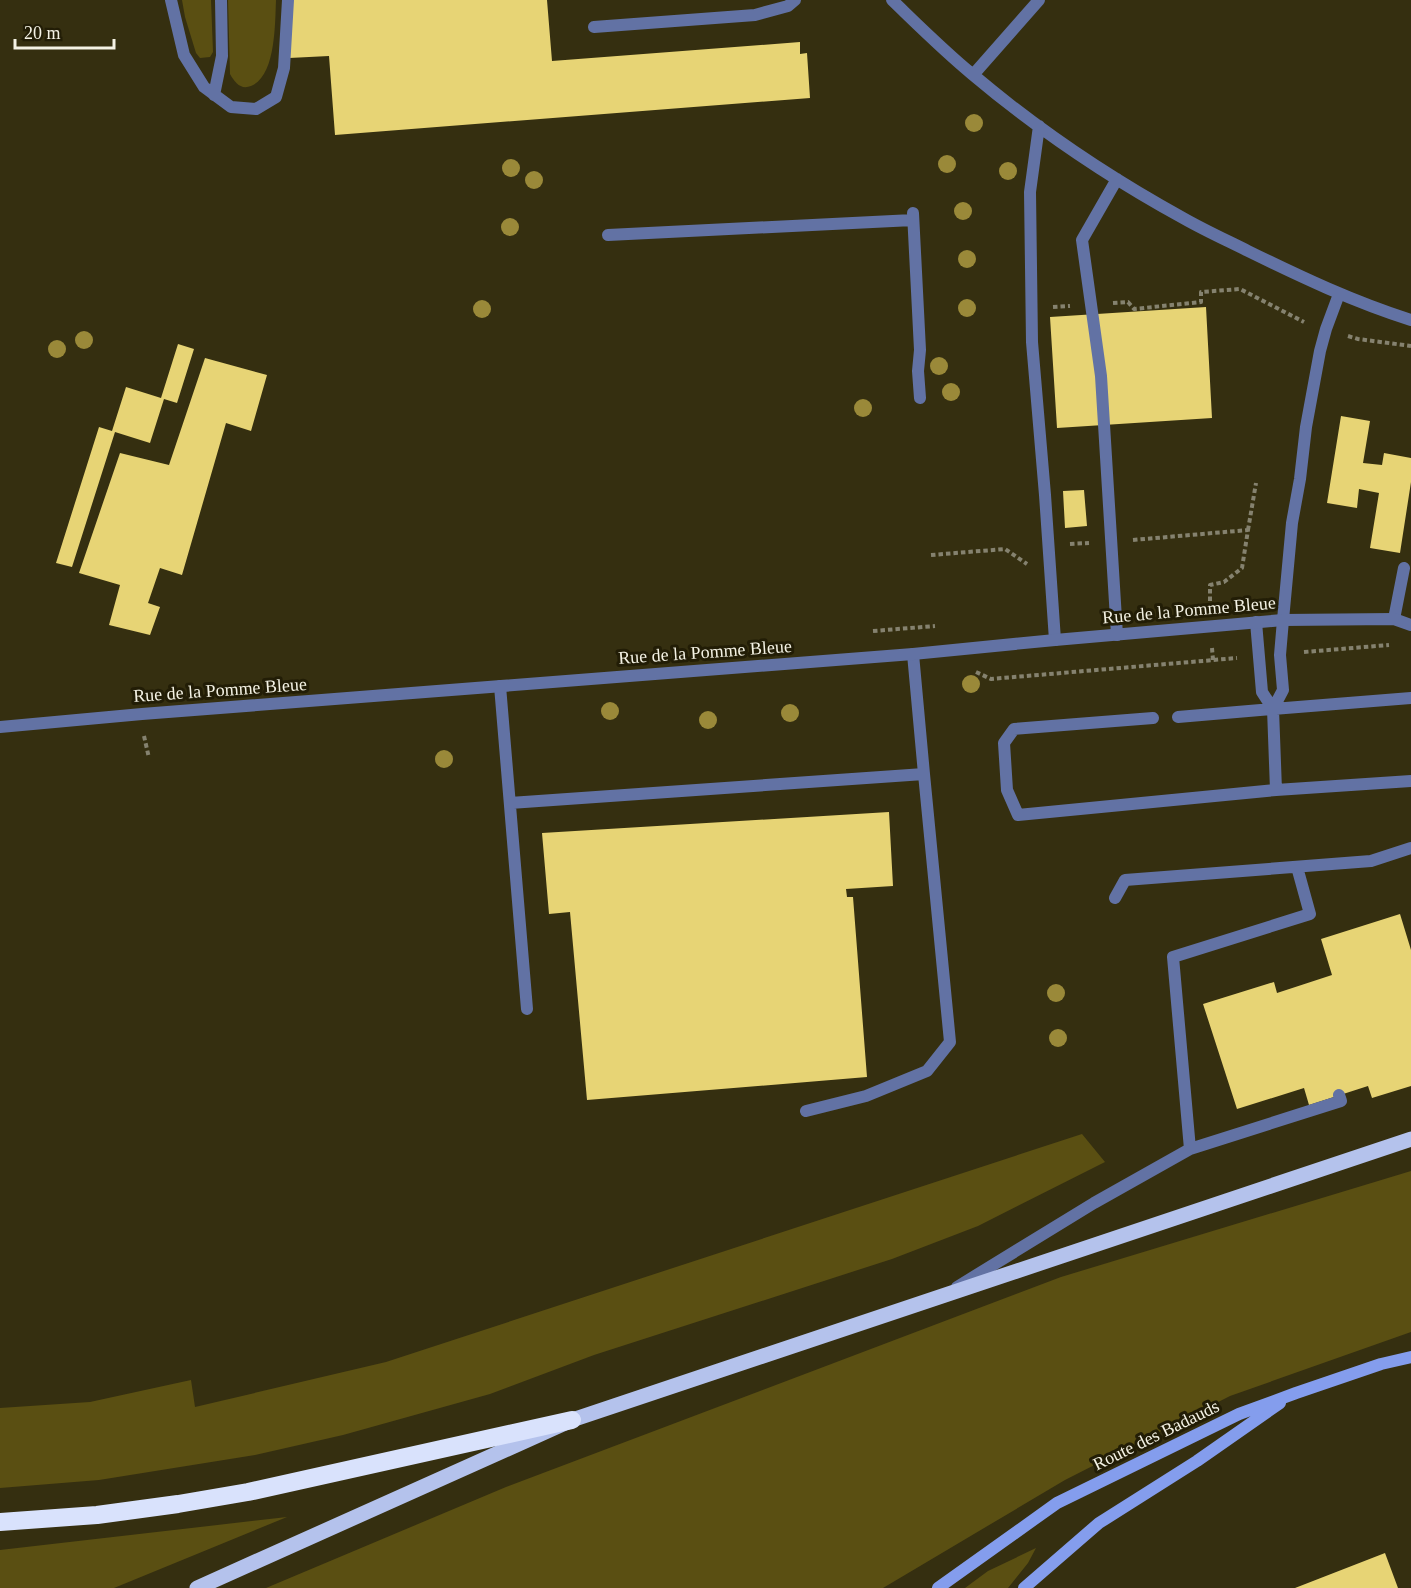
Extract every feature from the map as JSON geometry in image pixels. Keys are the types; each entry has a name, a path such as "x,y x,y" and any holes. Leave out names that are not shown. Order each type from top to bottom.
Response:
{"highway":[{"path":"0,1522 97,1515 248,1492 572,1420"}],"main road":[{"path":"197,1588 572,1420 1411,1139"},
{"name":"Route des Badauds","path":"938,1588 1058,1503 1239,1414 1296,1392 1381,1364 1411,1357"},
{"path":"1024,1588 1100,1523 1197,1461 1296,1392"}],"street":[{"path":"171,0 184,55 204,87 231,107 256,109 276,97 284,68 288,0"},
{"path":"214,94 222,56 221,0"},
{"path":"594,27 755,15 788,6 795,0"},
{"path":"892,0 973,75 1039,126 1117,179 1183,218 1288,271 1339,294 1411,320"},
{"path":"973,75 1039,0"},
{"path":"1039,126 1030,192 1032,342 1046,495 1055,640"},
{"path":"1117,179 1082,240 1101,376 1117,635"},
{"path":"609,235 913,216 920,350 918,371 920,398"},
{"path":"1276,790 1273,710 1283,690 1280,655 1292,523 1320,351 1339,294"},
{"path":"1395,619 1404,568"},
{"name":"Rue de la Pomme Bleue","path":"0,727 913,654 1282,620 1395,619 1411,625"},
{"path":"1256,622 1262,692 1273,710"},
{"path":"806,1111 866,1096 927,1071 950,1042 913,654"},
{"path":"500,686 527,1009"},
{"path":"1178,717 1411,698"},
{"path":"1153,718 1014,729 1004,743 1007,790 1018,815 1276,790 1411,781"},
{"path":"510,802 924,774"},
{"path":"1115,898 1125,880 1371,861 1411,848"},
{"path":"1190,1149 1173,957 1310,914 1297,867"},
{"path":"938,1298 1094,1203 1190,1149 1341,1101 1339,1095"}],"path":[{"path":"1053,308 1128,302 1134,309 1201,302 1201,292 1240,289 1298,320 1358,339 1411,346"},
{"path":"1248,530 1256,483"},
{"path":"1280,655 1392,644"},
{"path":"954,650 961,666 991,679 1259,656"}],"shaded area":[{"path":"0,0 1411,0 1411,1588 0,1588"},
{"path":"182,0 211,0 213,52 210,57 200,58 196,53"},
{"path":"228,0 276,0 270,60 259,80 247,87 239,85 230,74"},
{"path":"1082,1134 1105,1162 978,1226 892,1259 594,1355 490,1394 343,1435 255,1455 99,1480 0,1488 0,1408 90,1402 191,1380 195,1407 386,1362"},
{"path":"1411,1171 1411,1332 1230,1396 1065,1480 883,1588 266,1588 506,1487 1061,1277"},
{"path":"287,1517 114,1588 0,1588 0,1550"},
{"path":"1036,1548 1028,1563 1008,1588 965,1588 988,1571"}],"building":[{"path":"285,0 547,0 552,61 800,42 800,54 807,53 810,98 335,135 329,56 289,58"},
{"path":"1206,307 1212,418 1057,428 1050,317"},
{"path":"178,344 194,349 177,403 164,399 150,443 115,432 72,567 56,563 99,427 112,431 126,387 161,398"},
{"path":"205,358 267,375 251,431 226,423 182,575 160,568 148,603 160,607 150,635 109,625 120,585 79,573 120,453 169,465"},
{"path":"1341,416 1370,421 1363,463 1382,465 1384,453 1411,458 1411,482 1400,553 1370,548 1379,493 1359,489 1357,508 1327,503"},
{"path":"1084,490 1087,526 1065,528 1063,491"},
{"path":"889,812 893,886 846,889 847,897 853,897 867,1077 587,1100 570,912 549,914 542,833"},
{"path":"1400,914 1411,950 1411,1086 1372,1098 1368,1086 1309,1105 1304,1088 1237,1109 1203,1004 1274,982 1277,993 1332,975 1321,939"},
{"path":"1385,1553 1398,1588 1295,1588"}]}
